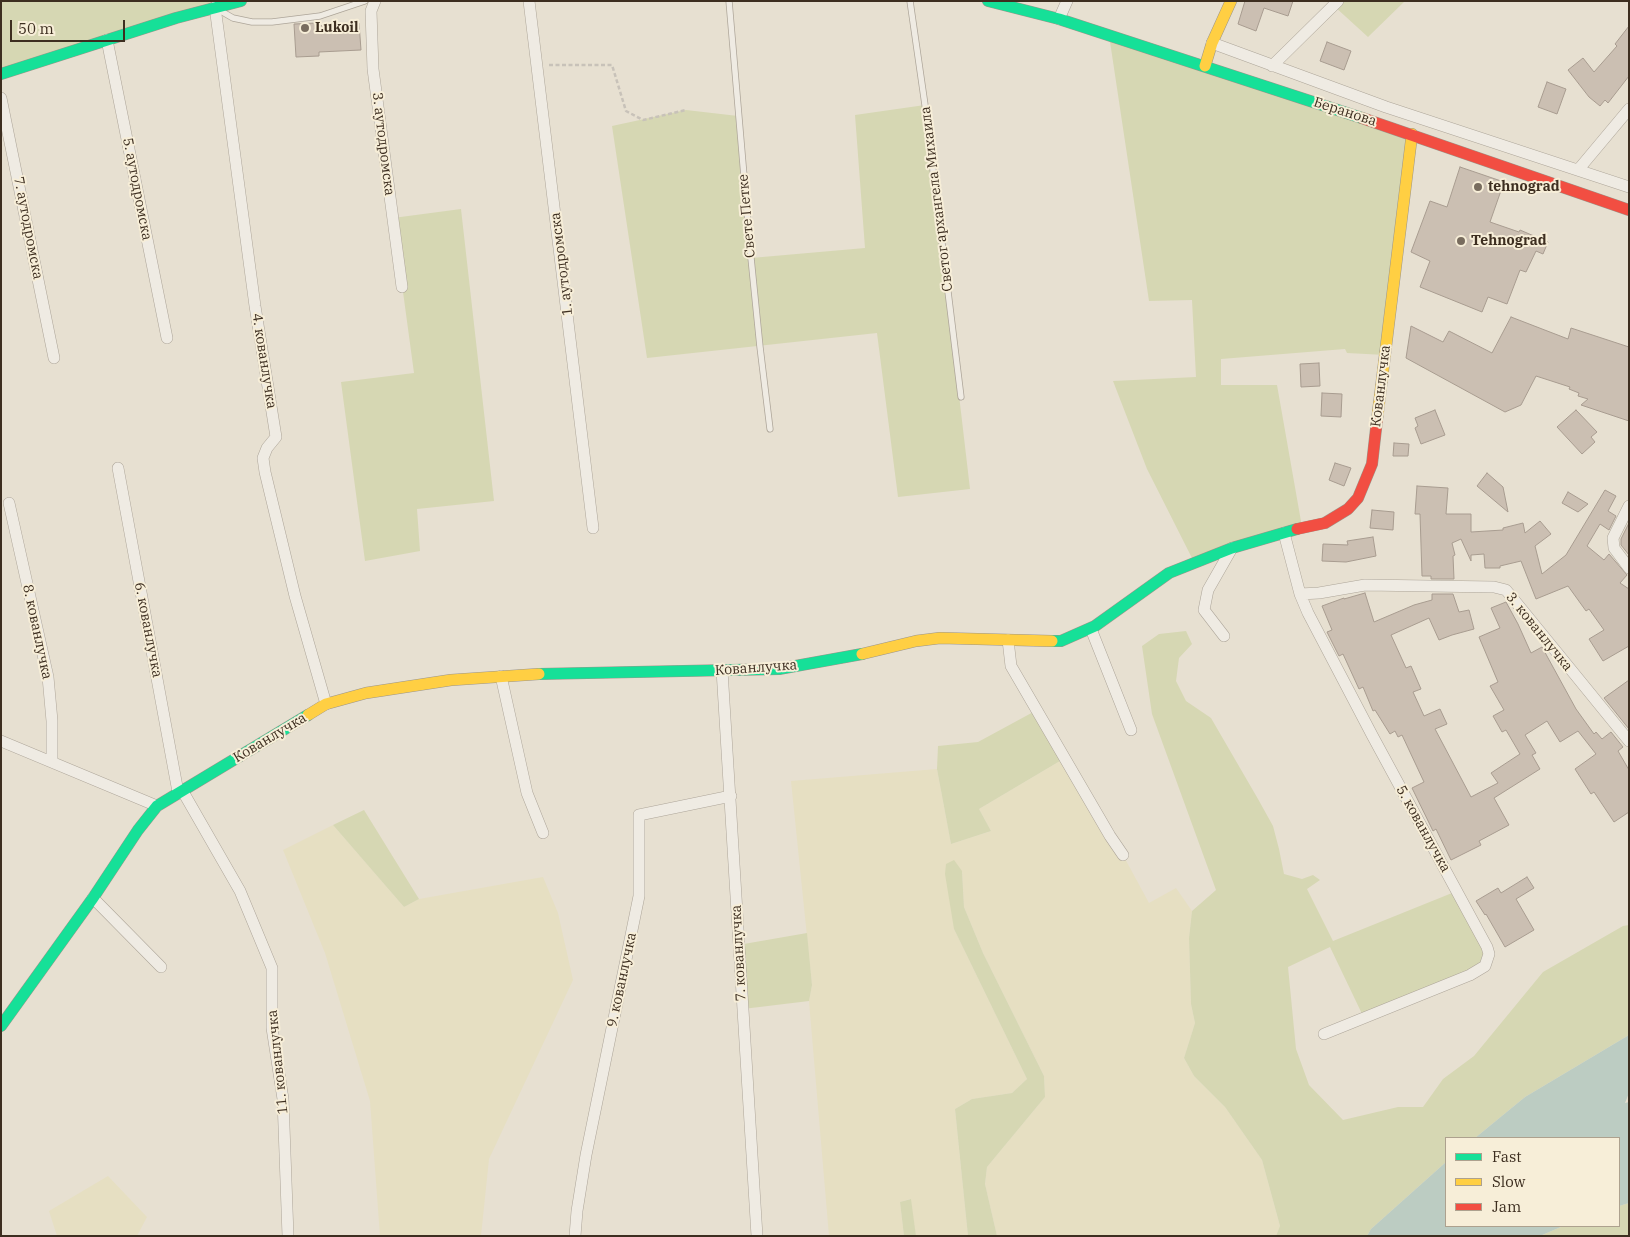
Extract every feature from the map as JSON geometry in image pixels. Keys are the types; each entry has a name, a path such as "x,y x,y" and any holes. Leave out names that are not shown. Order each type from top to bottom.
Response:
{"street":[{"path":"1,74 106,40 241,1"},
{"name":"3. аутодромска","path":"375,1 370,12 374,69 402,287"},
{"name":"1. аутодромска","path":"529,1 593,528"},
{"name":"Беранова","path":"988,1 1059,19 1204,66 1412,134 1629,210"},
{"path":"1059,19 1067,1"},
{"path":"1204,66 1231,1"},
{"path":"1272,66 1338,1"},
{"name":"4. кованлучка","path":"215,8 255,306 276,437 265,453 263,458 264,465 295,596 326,704"},
{"name":"5. аутодромска","path":"106,40 167,338"},
{"name":"Беранова","path":"1212,43 1386,107 1629,187"},
{"name":"7. аутодромска","path":"1,98 54,358"},
{"path":"1578,170 1629,109"},
{"name":"Кованлучка","path":"1,1026 93,898 138,830 157,806 326,704 366,693 450,680 539,674 779,669 861,654 916,641 940,638 1042,642 1061,640 1091,629 1169,573 1232,548 1302,527 1325,523 1348,509 1358,498 1372,464 1412,134"},
{"name":"6. кованлучка","path":"118,468 180,791"},
{"name":"8. кованлучка","path":"9,503 48,677 52,721 52,762"},
{"path":"1629,506 1613,538 1614,548 1629,568"},
{"name":"5. кованлучка","path":"1284,533 1300,594 1308,613 1487,947 1489,954 1485,966 1475,972 1324,1034"},
{"path":"1224,636 1204,610 1208,590 1232,548"},
{"name":"3. кованлучка","path":"1300,594 1319,593 1365,585 1494,587 1506,590 1629,740"},
{"path":"1091,629 1130,730"},
{"path":"1008,640 1011,666 1123,855"},
{"name":"7. кованлучка","path":"722,670 757,1236"},
{"path":"501,676 527,793 543,833"},
{"path":"1,741 157,806"},
{"name":"11. кованлучка","path":"180,791 240,891 272,968 272,1028 283,1099 288,1236"},
{"name":"9. кованлучка","path":"575,1236 586,1155 639,896 639,815 731,796"},
{"path":"93,898 161,967"}],"lane":[{"path":"215,8 234,18 252,22 272,22 320,16 365,1"},
{"name":"Свете Петке","path":"729,1 751,258 770,429"},
{"name":"Светог архангела Михаила","path":"910,1 925,104 961,397"}],"path":[{"path":"537,64 612,66 626,110 643,120 686,110"}],"shaded area":[{"path":"1065,758 1123,855 1149,903 1176,888 1192,911 1189,938 1191,1004 1195,1023 1184,1058 1194,1076 1225,1107 1262,1160 1280,1226 1276,1236 997,1236 985,1184 987,1167 1045,1097 1044,1076 983,953 964,907 962,871 954,929 1027,1079 1012,1093 972,1099 955,1109 968,1236 916,1236 910,1199 900,1202 904,1236 829,1236 809,1001 812,985 791,781 937,769 951,844 991,831 979,809"},
{"path":"333,825 404,907 419,899 543,877 558,913 573,980 489,1159 481,1236 380,1236 370,1101 325,953 283,850"},
{"path":"1629,1035 1629,1093 1625,1103 1629,1102 1629,1203 1620,1206 1620,1137 1476,1137 1525,1097"},
{"path":"1445,1163 1445,1227 1561,1227 1540,1236 1367,1236 1371,1229"},
{"path":"108,1176 147,1217 137,1236 57,1236 49,1211"}],"green space":[{"path":"1,1 241,1 1,74"},
{"path":"1338,1 1405,1 1368,37 1334,6"},
{"path":"1109,35 1412,134 1385,355 1347,353 1345,349 1221,359 1221,385 1277,385 1302,527 1194,562 1147,469 1113,381 1196,377 1192,300 1149,301"},
{"path":"925,105 970,489 898,497 877,333 647,358 612,126 686,110 738,116 751,258 865,248 855,115"},
{"path":"461,209 494,501 417,509 420,551 365,561 341,382 414,373 393,218"},
{"path":"1186,631 1192,644 1179,658 1176,681 1186,701 1211,718 1258,799 1273,826 1284,874 1302,879 1313,875 1320,880 1307,889 1333,941 1457,891 1488,961 1364,1018 1330,947 1288,967 1296,1049 1309,1085 1343,1120 1398,1107 1423,1107 1443,1079 1474,1056 1543,972 1623,926 1629,925 1629,1035 1525,1097 1476,1137 1445,1137 1445,1163 1371,1229 1367,1236 1276,1236 1280,1226 1262,1160 1225,1107 1194,1076 1184,1058 1195,1023 1191,1004 1189,938 1192,911 1216,890 1152,714 1142,646 1159,634"},
{"path":"1037,710 1065,758 979,809 991,831 951,844 937,769 938,746 978,742"},
{"path":"364,810 419,899 404,907 333,825"},
{"path":"954,860 962,871 964,907 983,953 1044,1076 1045,1097 987,1167 985,1184 997,1236 968,1236 955,1109 972,1099 1012,1093 1027,1079 954,929 945,874 946,864"},
{"path":"807,933 812,985 809,1001 743,1009 738,945"},
{"path":"911,1199 916,1236 904,1236 900,1202"},
{"path":"1629,1203 1629,1236 1540,1236 1561,1227 1620,1227 1620,1206"}],"building":[{"path":"1245,1 1293,1 1288,16 1264,8 1256,31 1238,24"},
{"path":"317,23 317,26 359,23 361,50 319,52 319,56 296,57 294,24"},
{"path":"1629,26 1629,76 1608,103 1605,100 1600,106 1589,97 1568,70 1583,58 1594,72 1617,46 1615,44"},
{"path":"1327,42 1351,51 1344,70 1320,61"},
{"path":"1547,82 1566,89 1557,114 1538,107"},
{"path":"1460,167 1504,182 1490,222 1519,232 1520,230 1548,242 1543,254 1536,251 1526,272 1520,270 1507,304 1488,297 1482,312 1420,287 1430,261 1411,252 1430,201 1447,207"},
{"path":"1511,317 1568,339 1571,328 1629,347 1629,421 1581,405 1588,399 1578,396 1579,393 1569,389 1570,387 1536,376 1521,405 1505,412 1406,358 1411,326 1443,342 1449,331 1492,353"},
{"path":"1319,363 1320,386 1301,387 1300,364"},
{"path":"1322,393 1342,394 1341,417 1321,416"},
{"path":"1435,410 1445,435 1421,444 1415,428 1418,426 1415,418"},
{"path":"1576,410 1597,432 1591,437 1595,442 1582,454 1557,427"},
{"path":"1394,443 1409,444 1408,456 1393,456"},
{"path":"1335,463 1351,468 1344,486 1329,480"},
{"path":"1487,473 1503,487 1508,512 1477,486"},
{"path":"1417,486 1448,488 1446,514 1471,514 1471,532 1503,530 1503,528 1523,523 1525,533 1540,521 1551,534 1535,546 1542,574 1566,555 1605,490 1616,496 1608,511 1616,516 1609,530 1600,524 1587,546 1604,560 1609,554 1627,575 1620,583 1629,589 1629,646 1603,661 1589,639 1604,630 1589,609 1586,611 1568,586 1536,599 1521,561 1500,566 1500,568 1485,568 1484,554 1471,555 1471,561 1461,539 1452,543 1455,555 1453,556 1454,579 1431,579 1431,576 1422,576 1420,514 1415,514"},
{"path":"1568,492 1588,504 1578,512 1562,503"},
{"path":"1372,510 1394,512 1393,530 1370,528"},
{"path":"1629,523 1629,555 1621,545 1621,539"},
{"path":"1373,537 1376,556 1346,562 1322,561 1323,544 1348,545 1347,541"},
{"path":"1365,593 1374,622 1414,605 1432,600 1432,594 1453,594 1459,612 1469,610 1474,629 1439,640 1429,618 1391,635 1406,668 1411,666 1421,689 1413,692 1424,716 1440,709 1447,724 1435,729 1471,797 1498,783 1491,773 1520,754 1506,730 1502,732 1493,716 1504,710 1490,686 1498,682 1479,637 1500,628 1491,608 1506,602 1531,653 1542,647 1576,709 1594,734 1596,732 1602,739 1611,732 1623,747 1618,751 1629,770 1629,812 1614,822 1594,792 1591,794 1575,769 1596,754 1578,731 1560,742 1547,721 1525,735 1536,753 1532,755 1540,769 1494,798 1509,825 1479,841 1481,845 1451,860 1436,829 1433,831 1412,788 1424,782 1402,735 1398,737 1395,731 1390,734 1375,710 1373,711 1363,687 1359,689 1343,654 1339,656 1327,632 1332,630 1322,606"},
{"path":"1629,680 1629,729 1604,698"},
{"path":"1527,877 1534,888 1516,899 1534,930 1505,947 1486,914 1476,901 1498,888 1501,893"}],"traffic: fast":[{"path":"1,74 176,18 241,1"},
{"path":"988,1 1059,19 1362,118"},
{"path":"1052,641 1061,641 1095,626 1169,573 1232,548 1297,529"},
{"path":"539,674 779,669 862,654"},
{"path":"1,1026 93,898 138,830 157,806 308,715"}],"traffic: slow":[{"path":"1205,66 1212,43 1231,1"},
{"path":"1377,420 1412,134"},
{"path":"862,654 916,641 940,638 1052,641"},
{"path":"308,715 326,704 366,693 451,680 539,674"}],"traffic: jam":[{"path":"1362,118 1629,210"},
{"path":"1297,529 1325,523 1348,509 1358,498 1372,464 1377,420"}],"place":[{"name":"Lukoil","path":"305,28"},
{"name":"tehnograd","path":"1478,187"},
{"name":"Tehnograd","path":"1461,241"}]}
